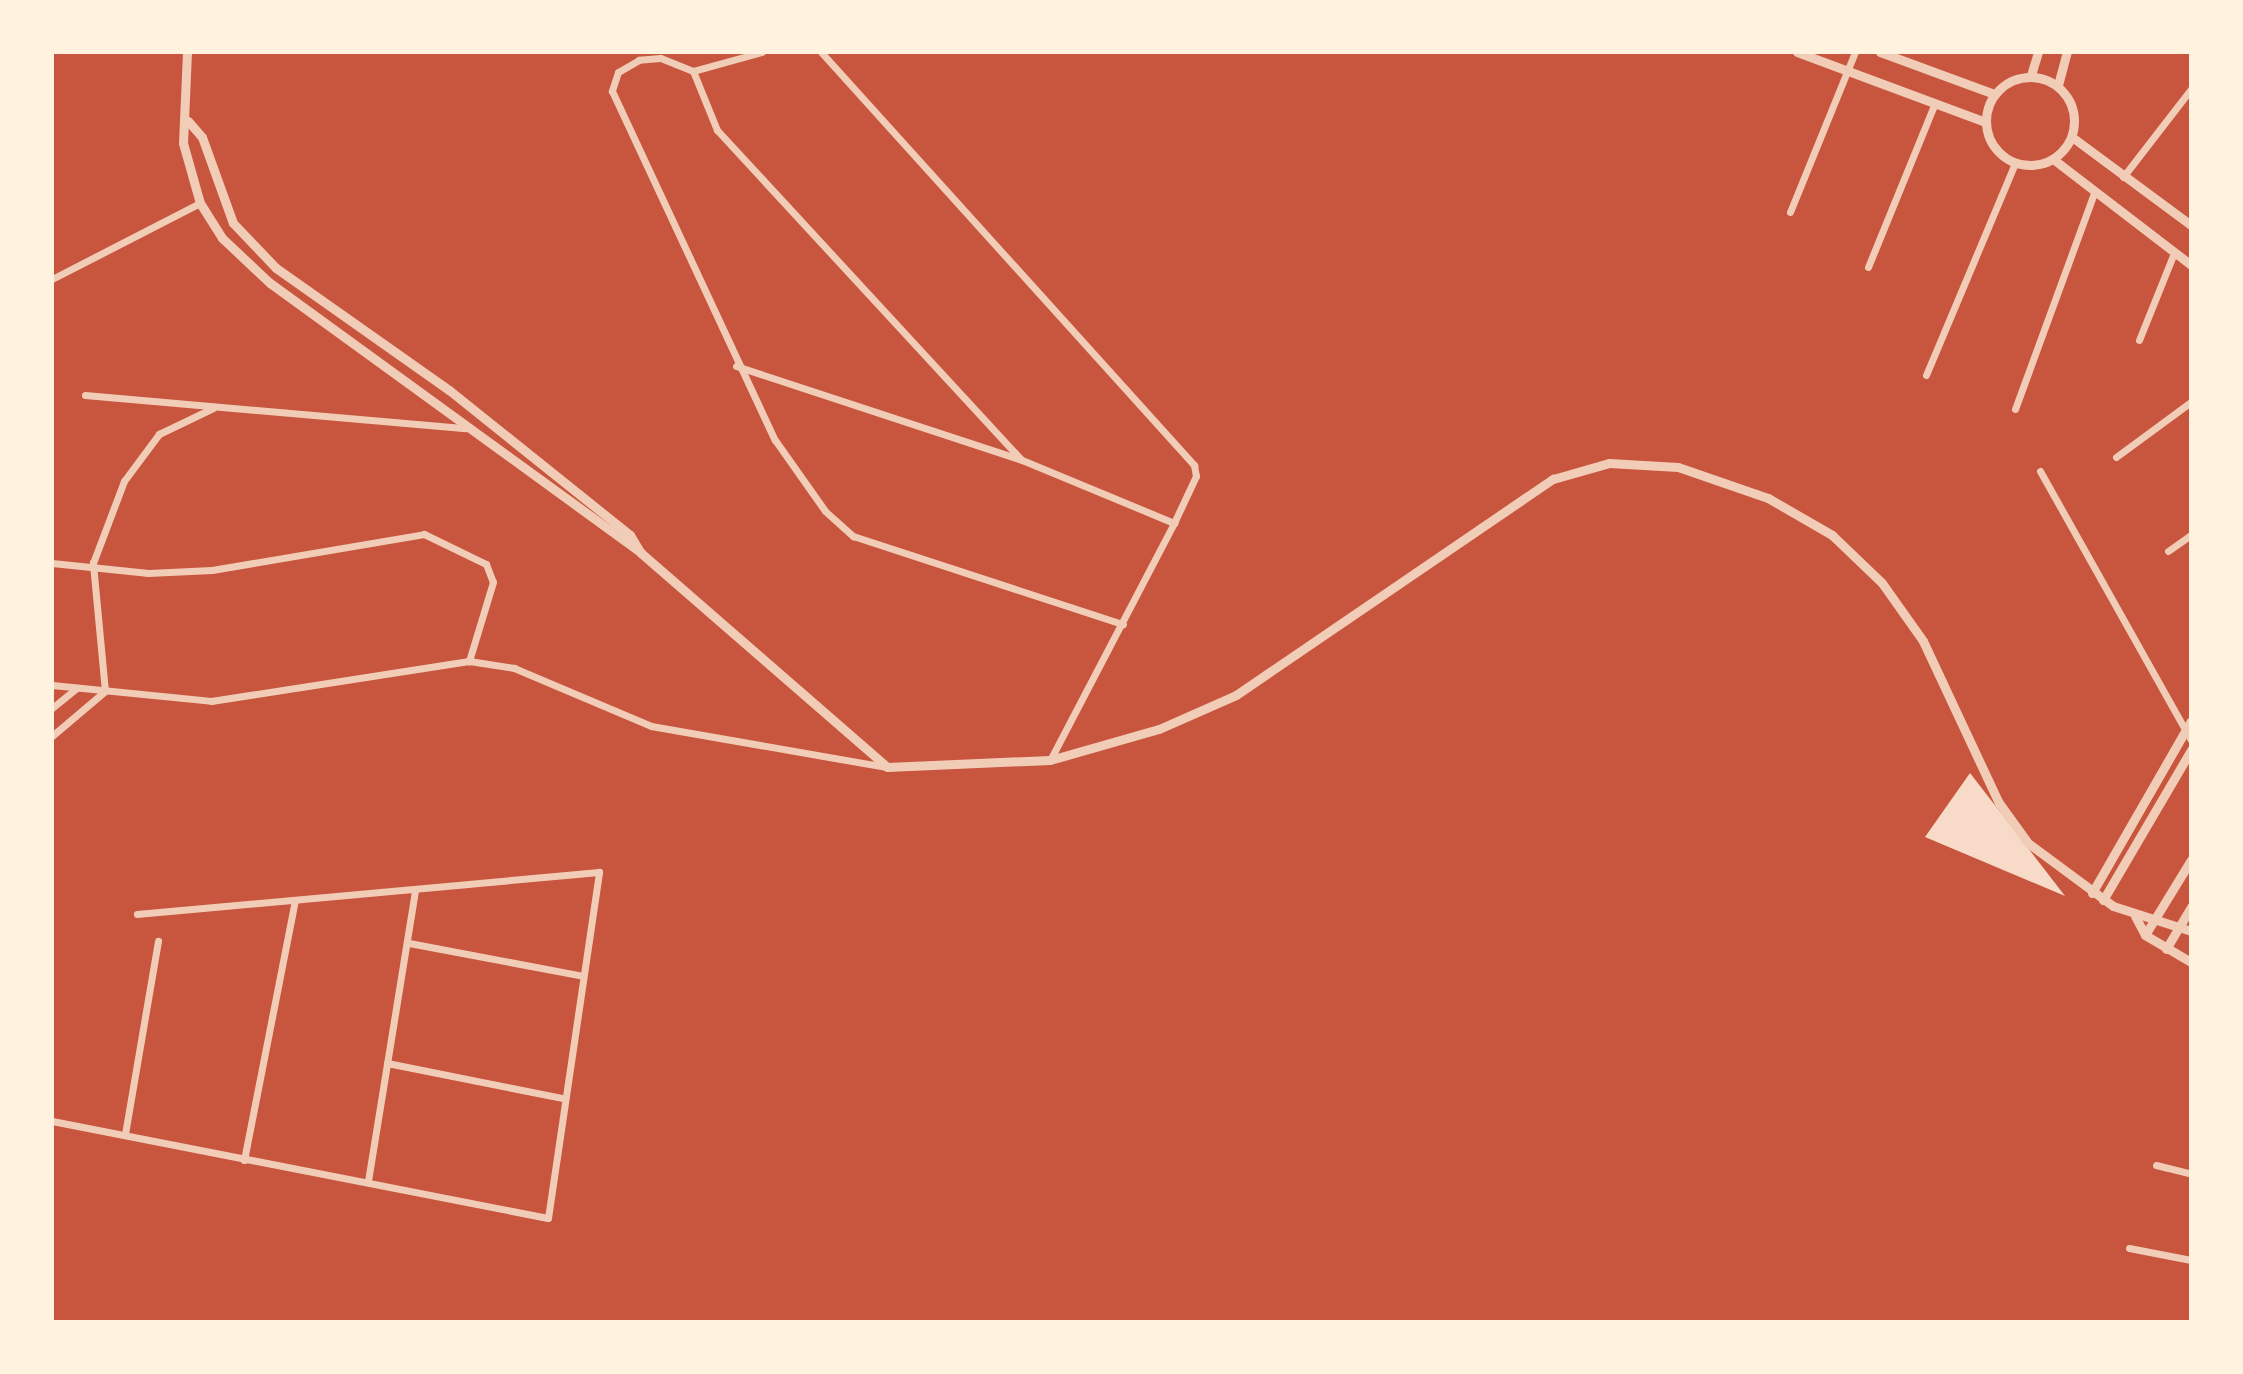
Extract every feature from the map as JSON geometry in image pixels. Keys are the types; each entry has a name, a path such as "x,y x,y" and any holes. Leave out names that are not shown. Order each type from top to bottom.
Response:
{"street":[{"path":"187,52 188,121 183,143 200,203 244,261 466,428 641,553 887,767"},
{"path":"762,52 693,71 660,58 639,60 618,72 612,91 736,366 775,440 825,511 853,536 1123,624"},
{"path":"821,52 1194,465 1196,476 1174,523 1050,760"},
{"path":"1790,212 1855,52"},
{"path":"1880,52 1900,55 1994,94"},
{"path":"2031,75 2058,85 2073,109 2072,137 2053,159 2015,163 1997,150 1985,122 1994,94 2031,75 2038,52"},
{"path":"2058,85 2067,52"},
{"path":"1801,53 1985,122"},
{"path":"693,71 717,130 1022,460"},
{"path":"2123,177 2191,89"},
{"path":"1868,267 1935,103"},
{"path":"188,121 202,137 233,223 276,268 449,390 630,535 641,553"},
{"path":"2072,137 2191,225"},
{"path":"2053,159 2191,265"},
{"path":"1926,375 2015,163"},
{"path":"2015,409 2094,193"},
{"path":"52,279 200,203"},
{"path":"2139,340 2174,253"},
{"path":"736,366 1022,460 1174,523"},
{"path":"85,395 466,428"},
{"path":"2116,457 2191,402"},
{"path":"105,691 93,563 138,455 159,434 213,408"},
{"path":"52,685 240,698 469,661 514,668 651,726 887,767 1050,760 1159,729 1236,695 1553,479 1609,463 1678,467 1810,520 1882,583 1923,641 2013,827 2103,900 2135,916 2157,916 2191,931"},
{"path":"2040,471 2188,735"},
{"path":"2168,551 2191,535"},
{"path":"52,563 93,563 148,573 212,570 402,536 446,540 486,564 493,582 469,661"},
{"path":"52,708 77,688"},
{"path":"52,736 105,691"},
{"path":"2092,893 2188,735 2191,721"},
{"path":"2103,900 2191,750"},
{"path":"2145,935 2191,860"},
{"path":"52,1121 548,1218 562,1098 599,872 415,892 137,914"},
{"path":"368,1181 415,892"},
{"path":"244,1160 295,901"},
{"path":"2166,949 2191,907"},
{"path":"2135,916 2145,935 2191,962"},
{"path":"125,1134 158,941"},
{"path":"409,943 583,976"},
{"path":"387,1063 562,1098"},
{"path":"2156,1165 2191,1174"},
{"path":"2129,1248 2191,1260"}],"building":[{"path":"1970,773 2065,896 1925,837"}]}
